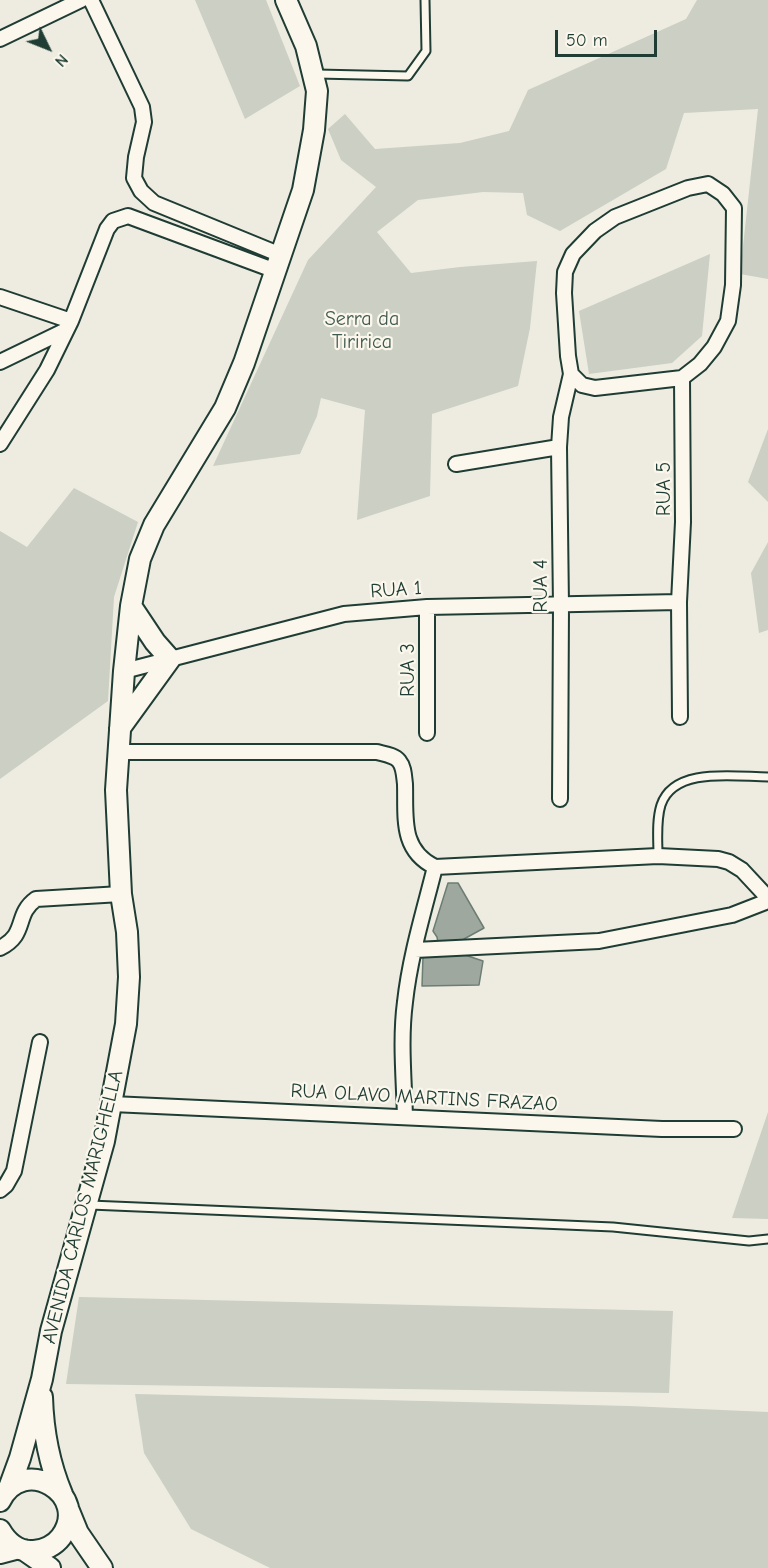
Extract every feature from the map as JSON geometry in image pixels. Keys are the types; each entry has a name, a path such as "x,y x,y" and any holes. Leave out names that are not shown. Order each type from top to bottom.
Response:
{"main road":[{"name":"AVENIDA CARLOS MARIGHELLA","path":"3,1496 20,1458 42,1379 51,1331 87,1205 112,1104 126,1024 129,977 127,932 121,894 116,790 130,606 140,559 154,525 225,408 244,363 303,190 314,130 317,91 306,46 286,0"},
{"path":"120,728 170,659 130,606"},
{"name":"AVENIDA CARLOS MARIGHELLA","path":"42,1379 45,1438 55,1477 78,1533 102,1568"},
{"path":"3,1496 20,1482 37,1480 47,1482 65,1502 68,1521 60,1539 45,1549 14,1551"},
{"path":"0,1530 14,1551 50,1568"}],"street":[{"path":"0,39 81,0"},
{"path":"91,0 142,107 144,122 134,178 141,191 154,203 279,263"},
{"path":"708,184 723,194 734,208 733,285 728,321 714,347 700,364 682,378 595,388 582,385 571,374 568,356 564,293 566,272 573,254 595,231 615,217 688,188 708,184"},
{"path":"0,444 47,370 69,326 107,229 113,220 128,216 279,263"},
{"path":"0,297 69,326"},
{"path":"0,362 69,326"},
{"name":"RUA 4","path":"560,799 559,447 561,417 571,374"},
{"name":"RUA 5","path":"680,717 679,602 683,522 682,378"},
{"path":"456,464 559,447"},
{"name":"RUA 1","path":"124,671 344,614 427,607 679,602"},
{"name":"RUA 3","path":"427,607 428,733"},
{"path":"119,752 377,752 399,760 404,772 406,833 423,861 435,867 658,856 718,859 729,862 742,870 768,900 732,915 619,938 415,950"},
{"path":"405,1117 404,1012 415,950 435,867"},
{"path":"0,948 14,939 20,930 27,906 36,899 121,894"},
{"path":"0,1190 14,1172 40,1042"},
{"name":"RUA OLAVO MARTINS FRAZAO","path":"112,1104 662,1129 734,1129"}],"lane":[{"path":"314,74 408,76 426,51 425,0"},
{"path":"658,856 658,818 662,802 670,789 684,781 702,776 768,777"},
{"path":"87,1205 613,1227 749,1241 768,1239"}],"green space":[{"path":"195,0 266,0 300,86 245,119"},
{"name":"Serra da Tiririca","path":"697,0 768,0 768,279 740,274 758,109 684,113 666,169 560,231 527,215 523,193 483,192 418,200 377,232 411,273 537,261 530,328 518,386 432,414 430,496 357,520 365,410 321,398 317,416 300,454 213,466 308,260 376,187 341,160 328,129 345,114 375,149 460,143 509,131 528,90 686,19"},
{"path":"710,254 702,336 672,363 589,374 579,311"},
{"path":"768,429 768,502 748,482"},
{"path":"74,488 138,522 114,597 108,701 0,779 0,531 27,547"},
{"path":"768,542 768,630 759,633 751,573"},
{"path":"768,1112 768,1219 732,1218"},
{"path":"79,1297 673,1311 669,1393 66,1384"},
{"path":"135,1394 629,1406 768,1412 768,1568 270,1568 191,1529 144,1453"}],"shaded area":[{"path":"448,883 458,883 484,928 464,939 462,954 483,961 479,985 422,986 423,957 440,954 437,937 433,931"}]}
